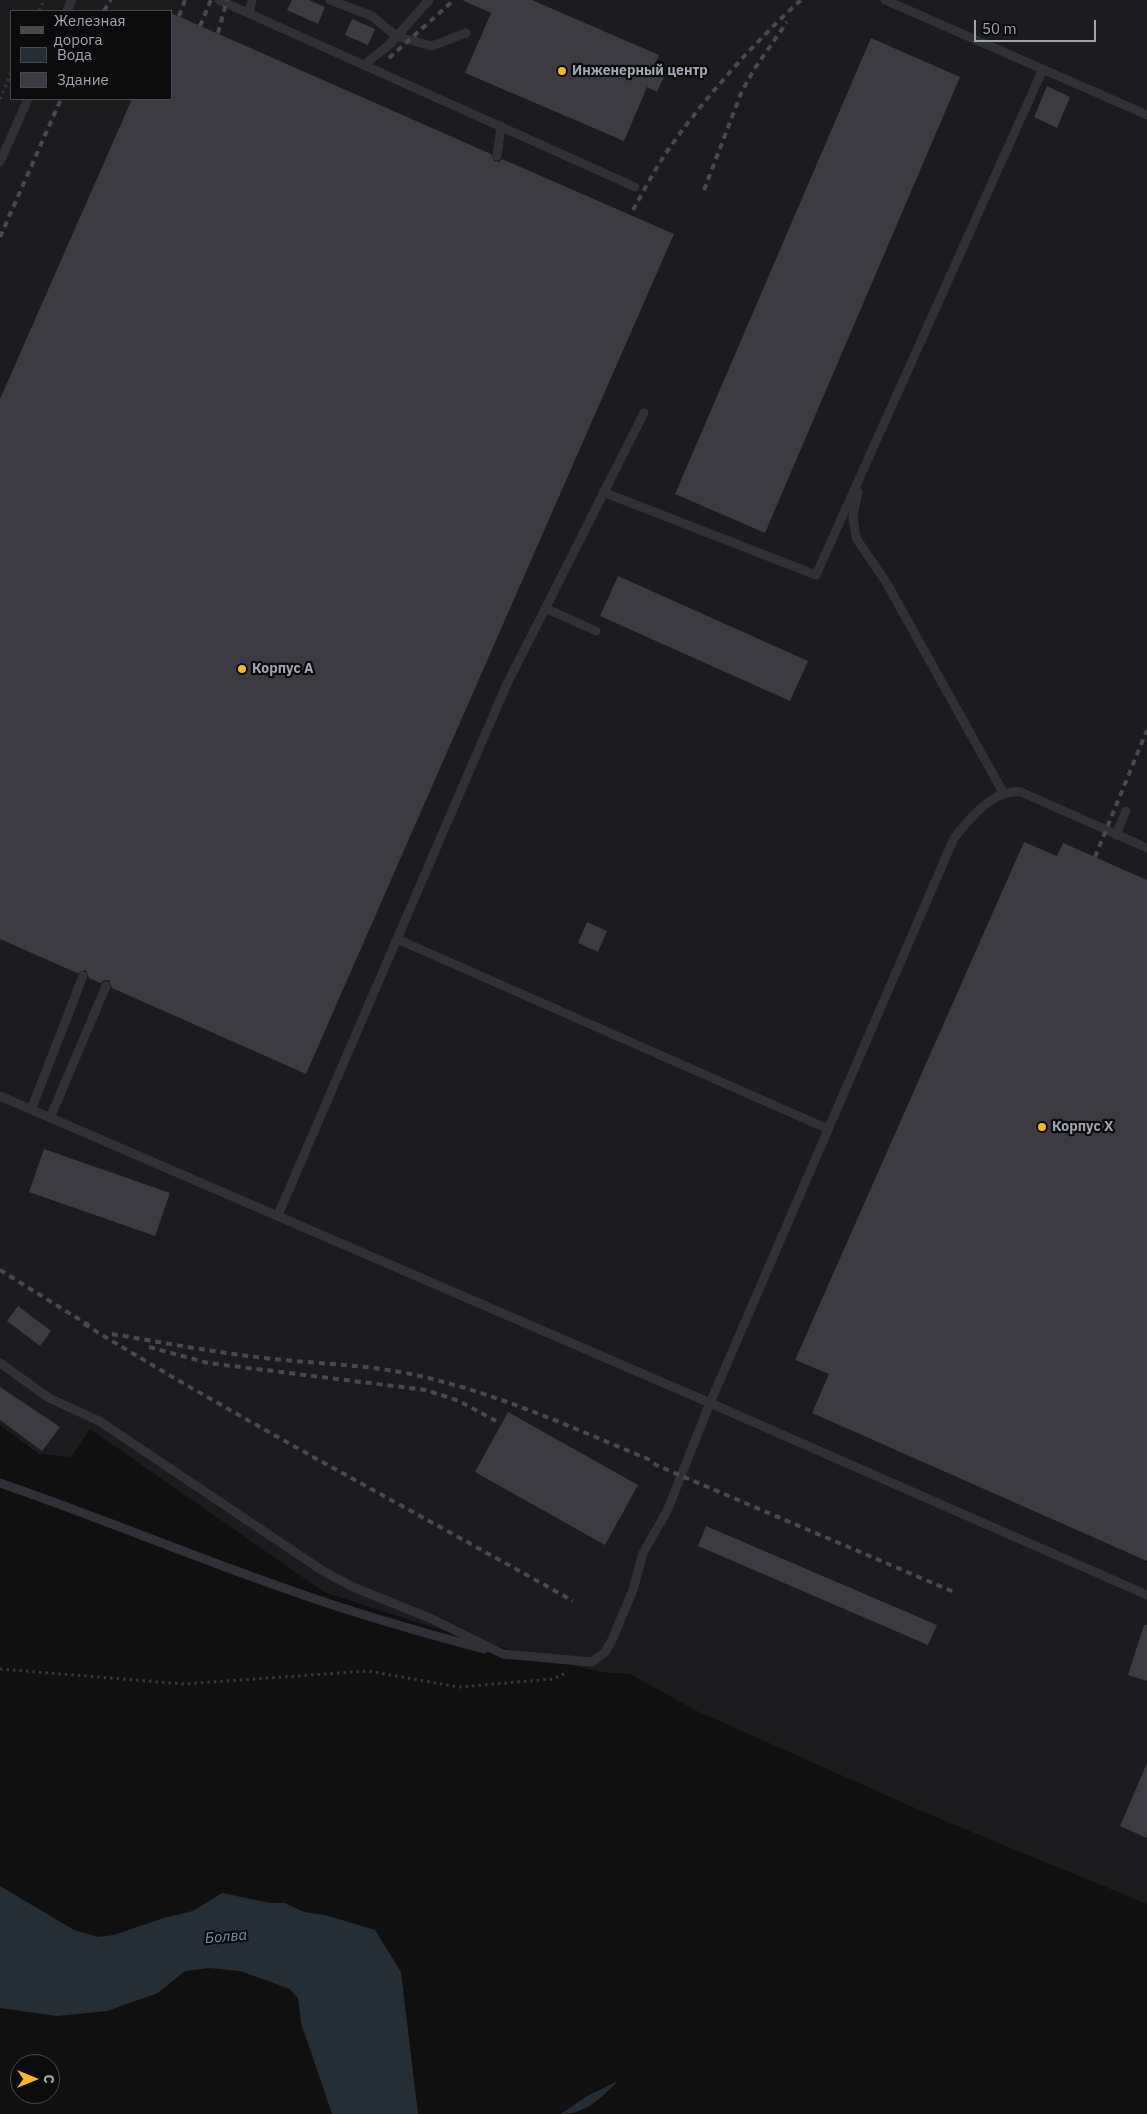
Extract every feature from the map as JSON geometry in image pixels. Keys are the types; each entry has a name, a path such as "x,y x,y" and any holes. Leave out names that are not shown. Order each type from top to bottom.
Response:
{"lane":[{"path":"219,0 634,187"},
{"path":"249,13 252,0"},
{"path":"330,0 372,16 396,36 432,46 466,33"},
{"path":"364,65 396,36 429,0"},
{"path":"885,0 1147,115"},
{"path":"603,492 816,575 1043,69"},
{"path":"0,162 28,100"},
{"path":"497,156 501,126"},
{"path":"278,1215 506,686 644,413"},
{"path":"860,477 853,516 856,538 886,582 1004,794"},
{"path":"545,608 596,631"},
{"path":"0,1483 294,1592 396,1625 503,1654 592,1662 605,1652 612,1640 633,1590 643,1553 667,1511 710,1403 954,838 970,819 1010,791 1021,792 1147,848"},
{"path":"1116,835 1126,811"},
{"path":"397,939 828,1129"},
{"path":"32,1110 83,976"},
{"path":"50,1118 106,986"},
{"path":"0,1096 278,1215 1147,1595"},
{"path":"0,1363 50,1398 99,1421 323,1571 353,1587 432,1619 503,1654"}],"path":[{"path":"0,99 10,75"},
{"path":"0,1669 184,1684 368,1672 459,1687 553,1679 592,1662"}],"shaded area":[{"path":"0,0 1147,0 1147,1904 933,1816 697,1711 630,1674 601,1672 541,1658 434,1628 324,1592 90,1429 71,1457 39,1454 0,1425"}],"water":[{"name":"Болва","path":"0,1886 74,1930 98,1937 114,1935 164,1918 193,1911 222,1893 270,1903 285,1903 304,1912 325,1915 375,1930 401,1972 418,2114 332,2114 301,2023 298,1998 290,1989 240,1971 210,1968 185,1971 158,1993 107,2011 57,2016 0,2008"},
{"path":"618,2081 593,2104 578,2111 561,2114 587,2096"}],"building":[{"path":"292,0 309,0 325,7 318,24 287,10"},
{"name":"Инженерный центр","path":"462,0 532,0 659,55 653,69 665,74 657,92 647,87 624,141 465,73 491,13"},
{"name":"Корпус А","path":"172,13 491,154 494,161 499,162 502,159 674,234 306,1074 112,988 109,980 100,983 89,978 86,970 77,973 0,939 0,399 132,100 172,100"},
{"path":"352,19 375,29 368,45 345,35"},
{"path":"871,38 960,77 765,533 675,494"},
{"path":"1047,86 1070,97 1057,128 1034,117"},
{"path":"618,576 808,661 790,701 600,616"},
{"name":"Корпус Х","path":"1024,842 1057,856 1063,843 1147,880 1147,1561 812,1413 829,1374 795,1360"},
{"path":"587,922 607,931 598,952 578,943"},
{"path":"44,1149 170,1193 155,1236 29,1192"},
{"path":"18,1306 51,1331 40,1346 7,1321"},
{"path":"0,1387 60,1427 42,1451 0,1420"},
{"path":"508,1412 638,1485 605,1545 475,1472"},
{"path":"706,1526 937,1625 928,1645 698,1546"},
{"path":"1144,1625 1147,1625 1147,1681 1128,1675"},
{"path":"1147,1763 1147,1838 1120,1826"}],"railway":[{"path":"105,10 111,0"},
{"path":"179,16 185,0"},
{"path":"200,26 211,0"},
{"path":"218,33 227,0"},
{"path":"389,58 454,0"},
{"path":"633,210 664,156 710,95 746,54 801,0"},
{"path":"704,190 742,91 755,68 787,22"},
{"path":"0,237 61,100"},
{"path":"1095,857 1147,730"},
{"path":"0,1270 90,1326"},
{"path":"84,1324 266,1430 573,1601"},
{"path":"112,1334 253,1357 384,1369 449,1383 536,1413 648,1459 656,1465 954,1592"},
{"path":"149,1347 208,1363 426,1390 459,1401 496,1421"}],"place":[{"name":"Инженерный центр","path":"562,71"},
{"name":"Корпус А","path":"242,669"},
{"name":"Корпус Х","path":"1042,1127"}]}
